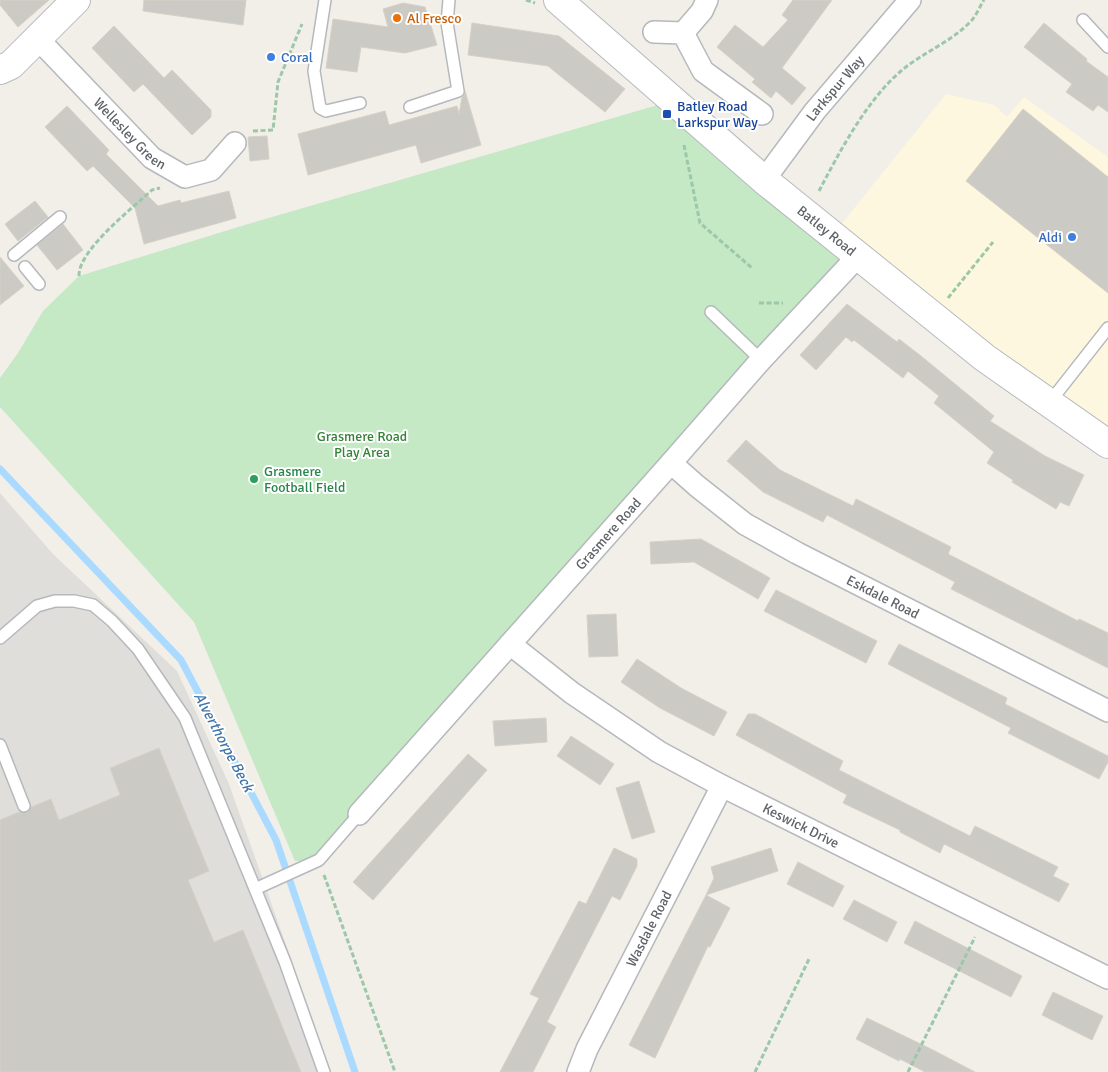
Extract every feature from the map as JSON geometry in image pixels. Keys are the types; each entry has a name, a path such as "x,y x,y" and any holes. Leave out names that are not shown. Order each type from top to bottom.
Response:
{"street":[{"name":"Batley Road","path":"558,0 764,180 985,358 1108,444"},
{"path":"683,33 702,11 707,0"},
{"name":"Larkspur Way","path":"764,180 815,111 910,0"},
{"path":"0,70 10,65 38,39 68,3"},
{"path":"654,32 683,33"},
{"path":"683,33 703,72 762,114"},
{"name":"Wellesley Green","path":"38,39 152,158 185,177"},
{"path":"185,177 211,170 235,142"},
{"name":"Grasmere Road","path":"359,814 672,463 761,360 859,255"},
{"name":"Eskdale Road","path":"672,463 697,486 745,524 762,534 1108,711"},
{"name":"Keswick Drive","path":"510,644 572,693 651,747 722,786 1108,978"},
{"name":"Wasdale Road","path":"578,1072 587,1049 722,786"}],"lane":[{"path":"325,0 314,71 320,108 326,111 360,103"},
{"path":"410,107 458,91 447,23 449,0"},
{"path":"1083,20 1108,47"},
{"path":"14,255 60,218"},
{"path":"25,268 39,284"},
{"path":"711,312 761,360"},
{"path":"1049,402 1108,328"},
{"path":"0,638 37,606 55,601 74,601 93,605 112,621 138,649 185,718 285,962 324,1072"},
{"path":"0,745 24,806"},
{"path":"255,889 319,860 359,814"}],"path":[{"path":"807,214 846,138 880,95 901,72 944,43 973,19 984,0"},
{"path":"235,142 243,132 273,130 278,82 304,21"},
{"path":"683,138 700,222 752,268"},
{"path":"79,276 80,265 89,252 152,190 174,184 185,177"},
{"path":"933,316 993,242"},
{"path":"319,860 395,1072"},
{"path":"908,1072 986,916"},
{"path":"755,1072 810,956"}],"shaded area":[{"path":"946,94 994,105 1007,117 1024,97 1108,157 1108,424 1102,433 836,231"},
{"path":"0,493 53,554 177,671 229,784 331,1072 0,1072"}],"green space":[{"name":"Grasmere Road Play Area","path":"675,100 859,255 319,860 295,861 194,622 0,407 0,378 18,353 43,311 79,276 248,224"}],"building":[{"path":"0,0 49,0 18,27 0,5"},
{"path":"144,0 246,0 243,25 143,11"},
{"path":"793,0 832,0 782,68 806,88 792,105 776,91 771,98 752,82 755,79 717,47 735,25 763,47 788,20 782,15"},
{"path":"403,3 425,7 437,45 405,53 361,47 357,72 326,68 333,19 388,27 383,9"},
{"path":"472,23 559,36 625,89 605,112 548,66 468,55"},
{"path":"1044,23 1087,59 1086,61 1108,77 1108,112 1098,105 1093,111 1066,92 1072,84 1024,47"},
{"path":"114,26 164,78 172,70 211,110 211,117 192,135 143,84 134,92 92,48"},
{"path":"465,91 481,145 421,163 416,145 308,175 298,134 385,111 389,125 457,106 459,114"},
{"path":"67,106 109,150 106,154 158,206 180,200 181,203 229,191 236,218 144,244 135,208 93,166 87,171 45,127"},
{"name":"Aldi","path":"1023,109 1108,177 1108,293 966,181"},
{"path":"267,136 269,159 250,161 248,137"},
{"path":"35,201 48,217 18,241 5,224"},
{"path":"63,224 83,250 57,270 37,245"},
{"path":"0,257 24,286 0,305"},
{"path":"847,304 897,342 899,339 921,356 994,416 990,421 1045,456 1084,475 1069,506 1060,502 1056,509 1012,482 1013,480 987,463 994,452 934,403 939,396 908,371 903,378 854,340 852,342 846,337 816,370 800,355"},
{"path":"746,440 780,470 853,506 856,499 951,547 948,554 1078,621 1079,619 1108,633 1108,668 951,589 955,582 827,515 823,522 763,492 727,461"},
{"path":"701,539 770,578 758,599 694,562 651,564 650,542"},
{"path":"776,590 877,641 866,663 764,611"},
{"path":"616,614 618,656 589,657 587,615"},
{"path":"899,644 1007,698 1005,704 1108,756 1108,762 1099,779 1008,733 1011,728 888,664"},
{"path":"637,659 681,688 727,712 714,736 660,708 621,682"},
{"path":"748,714 755,714 843,761 839,770 970,836 975,826 1058,867 1053,876 1069,884 1059,902 944,844 940,853 900,832 900,830 843,803 847,795 736,735"},
{"path":"546,718 547,742 495,746 493,721"},
{"path":"571,736 614,764 600,785 557,756"},
{"path":"159,748 209,871 188,880 214,942 243,930 301,1072 0,1072 0,820 19,812 27,813 31,807 51,799 59,820 120,795 110,768"},
{"path":"468,754 487,770 373,900 353,882"},
{"path":"639,781 655,832 632,839 616,788"},
{"path":"614,848 637,859 637,866 620,900 612,896 547,1022 556,1027 533,1072 500,1072 539,998 530,994 579,901 586,904"},
{"path":"771,848 778,871 706,895 714,878 711,867"},
{"path":"798,862 844,886 833,907 787,884"},
{"path":"706,895 730,908 710,947 708,946 655,1058 629,1045"},
{"path":"854,900 897,922 887,942 843,919"},
{"path":"915,921 1022,976 1011,997 904,943"},
{"path":"1053,992 1103,1016 1092,1040 1042,1015"},
{"path":"867,1018 975,1072 925,1072 900,1059 899,1061 856,1039"}],"waterway":[{"name":"Alverthorpe Beck","path":"0,469 181,660 276,840 355,1072"}],"place":[{"name":"Al Fresco","path":"397,18"},
{"name":"Coral","path":"271,57"},
{"name":"Batley Road Larkspur Way","path":"667,114"},
{"name":"Aldi","path":"1072,237"},
{"name":"Grasmere Football Field","path":"254,479"}]}
